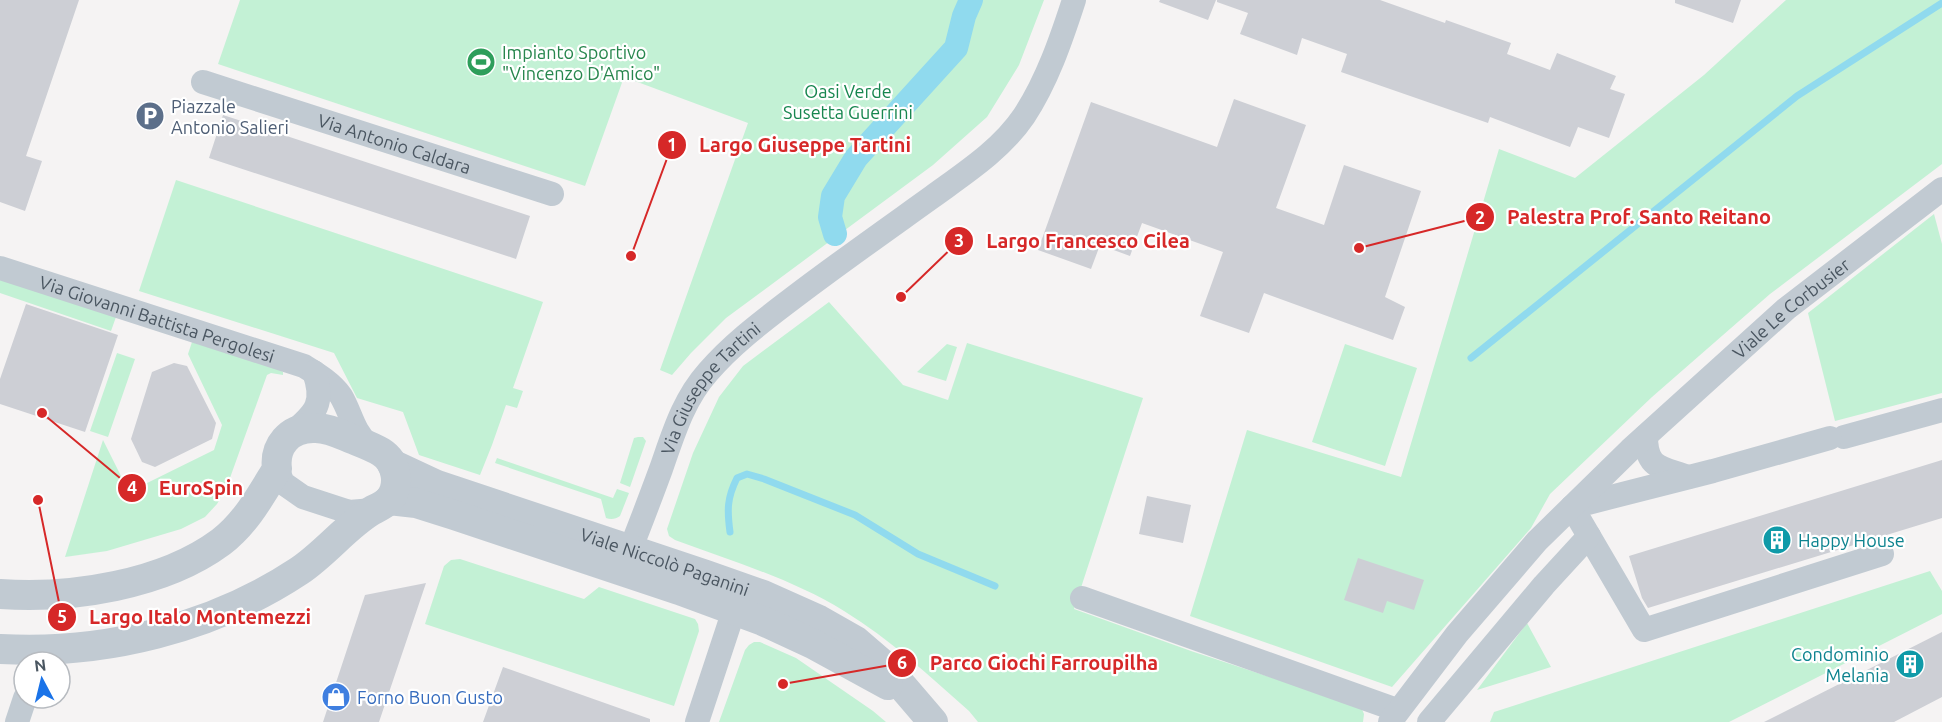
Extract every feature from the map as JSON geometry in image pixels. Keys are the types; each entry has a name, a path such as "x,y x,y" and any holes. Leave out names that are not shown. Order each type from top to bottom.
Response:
{"street":[{"name":"Via Giuseppe Tartini","path":"630,550 679,419 692,393 706,373 731,347 839,263 975,166 1003,142 1024,117 1042,83 1058,47 1074,0"},
{"name":"Via Antonio Caldara","path":"203,82 552,194"},
{"name":"Viale Le Corbusier","path":"1394,716 1457,634 1537,541 1572,507 1646,436 1786,309 1942,189"},
{"name":"Via Giovanni Battista Pergolesi","path":"0,267 288,360 314,372 340,394 359,436 369,446"},
{"path":"0,594 50,595 110,586 153,575 197,557 222,541 242,522 277,469 278,449 283,441 314,413 320,389 314,372"},
{"name":"Viale Le Corbusier","path":"1572,507 1942,410"},
{"name":"Viale Niccolò Paganini","path":"292,433 314,427 328,430 369,446 382,453 392,464 437,485 763,596 819,620 856,641 885,666 933,722"},
{"path":"1646,436 1646,450 1650,462 1688,477"},
{"path":"67,650 121,641 179,627 220,613 256,596 297,572 381,505 395,489 396,476 392,464"},
{"name":"Viale Niccolò Paganini","path":"277,469 283,483 303,497 349,512 381,505 416,503 734,610 813,644 913,699"},
{"path":"1572,507 1644,630 1882,554"},
{"path":"1430,722 1544,585 1589,536"},
{"path":"1082,598 1394,716"},
{"path":"697,722 734,610"}],"green space":[{"name":"Oasi Verde Susetta Guerrini","path":"240,0 1044,0 1019,65 987,117 933,165 726,318 672,375 660,370 748,123 624,77 585,186 218,64"},
{"path":"1786,0 1942,0 1942,164 1770,294 1652,397 1550,494 1531,528 1392,687 1190,616 1247,430 1401,477 1499,149 1575,178 1704,75"},
{"path":"176,180 543,302 513,388 523,391 517,408 506,405 480,475 419,455 403,412 357,398 334,353 139,291"},
{"path":"1934,214 1942,244 1942,393 1835,421 1808,313"},
{"path":"0,279 116,317 111,331 0,293"},
{"path":"829,302 903,385 948,400 967,343 1143,398 1074,609 1191,651 1361,707 1364,714 1363,722 978,722 969,711 909,658 844,611 783,580 669,536 667,529 693,453 719,397 743,366"},
{"path":"192,342 283,372 283,375 271,373 267,375 226,489 217,504 205,517 181,529 107,551 65,557 103,440 121,476 141,486 214,450 222,425 188,354"},
{"path":"947,344 957,347 946,381 917,372"},
{"path":"1345,344 1417,368 1385,466 1312,442"},
{"path":"117,353 135,359 108,437 90,431"},
{"path":"643,437 646,441 630,487 620,483 634,438"},
{"path":"497,458 613,498 617,489 629,493 620,516 608,519 601,499 495,463"},
{"path":"460,559 584,599 599,587 695,619 699,631 674,706 425,624 444,566 451,560"},
{"path":"1930,571 1942,591 1942,614 1729,722 1490,722 1494,712"},
{"path":"1527,623 1551,667 1477,690"},
{"path":"754,642 760,642 796,658 886,722 719,722 745,650"}],"building":[{"path":"0,0 79,0 26,156 42,161 25,211 0,202"},
{"path":"1160,0 1216,0 1208,20 1159,2"},
{"path":"1217,0 1380,0 1511,43 1507,54 1550,70 1557,53 1616,76 1610,89 1625,94 1609,138 1578,127 1570,147 1490,117 1488,123 1341,72 1347,54 1302,38 1297,55 1240,34 1248,13 1217,2"},
{"path":"1675,0 1741,0 1733,23 1675,3"},
{"path":"1234,99 1306,125 1276,208 1324,225 1344,165 1421,191 1385,297 1405,307 1393,340 1264,293 1249,333 1200,316 1223,252 1142,223 1130,256 1100,245 1091,269 1038,250 1091,102 1217,147"},
{"path":"223,115 530,216 516,259 209,158"},
{"path":"26,304 118,335 85,432 0,404 0,379"},
{"path":"174,363 187,366 216,423 212,439 155,467 142,462 131,439 152,372"},
{"name":"Happy House","path":"1942,460 1942,518 1648,608 1642,598 1629,556"},
{"path":"1147,496 1191,505 1183,543 1139,534"},
{"path":"1358,558 1424,580 1414,610 1387,601 1383,613 1344,600"},
{"path":"426,583 379,722 323,722 365,595"},
{"name":"Condominio Melania","path":"1942,632 1942,697 1894,722 1764,722"},
{"path":"503,667 650,719 650,722 483,722"}],"waterway":[{"path":"835,234 830,217 833,196 856,158 956,48 964,16 971,0"},
{"path":"1471,358 1797,96 1942,3"},
{"path":"730,532 728,511 731,492 737,478 747,474 855,515 918,554 995,586"}],"place":[{"name":"Impianto Sportivo \"Vincenzo D'Amico\"","path":"481,62"},
{"name":"Piazzale Antonio Salieri","path":"150,116"},
{"name":"Palestra Prof. Santo Reitano","path":"1359,248"},
{"name":"Largo Giuseppe Tartini","path":"631,256"},
{"name":"Largo Francesco Cilea","path":"901,297"},
{"name":"EuroSpin","path":"42,413"},
{"name":"Largo Italo Montemezzi","path":"38,500"},
{"name":"Happy House","path":"1777,540"},
{"name":"Condominio Melania","path":"1910,664"},
{"name":"Parco Giochi Farroupilha","path":"783,684"},
{"name":"Forno Buon Gusto","path":"336,697"}]}
